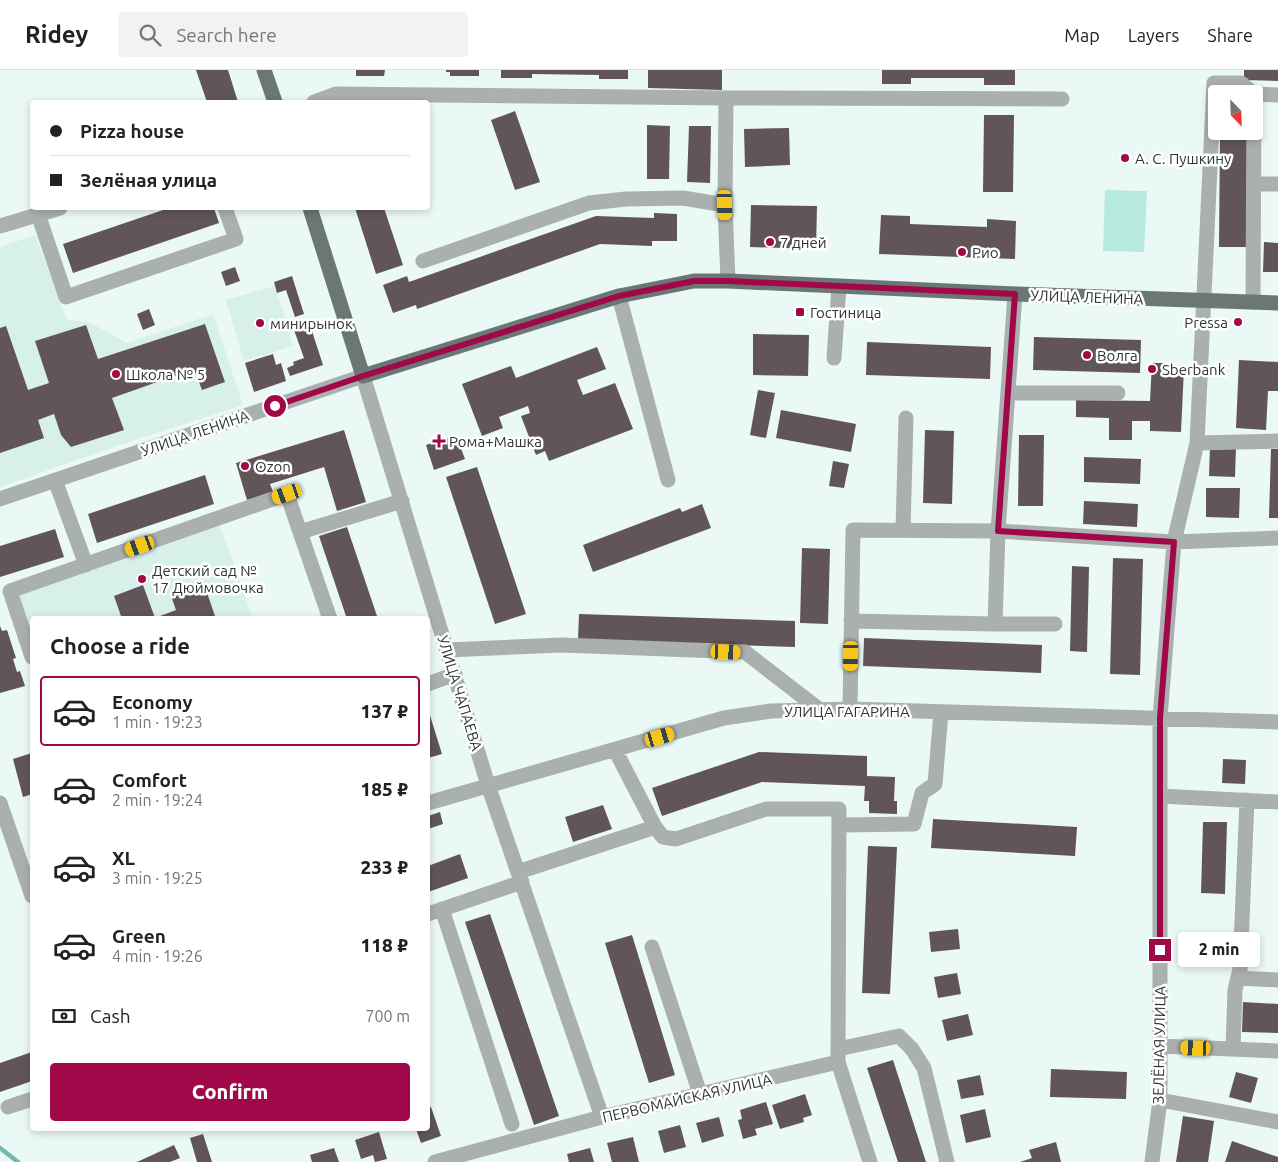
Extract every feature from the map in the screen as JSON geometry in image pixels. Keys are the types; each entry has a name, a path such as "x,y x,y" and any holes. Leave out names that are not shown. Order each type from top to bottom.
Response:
{"main road":[{"path":"264,70 274,100"},
{"name":"УЛИЦА ЧАПАЕВА","path":"311,210 363,376"},
{"name":"УЛИЦА ЛЕНИНА","path":"363,376 619,296 694,281 1278,303"}],"street":[{"name":"ЗЕЛЁНАЯ УЛИЦА","path":"1214,85 1214,83 1241,83 1243,85"},
{"path":"320,100 336,94 1062,99"},
{"path":"1263,94 1278,95"},
{"path":"726,98 725,205 728,281"},
{"name":"ЗЕЛЁНАЯ УЛИЦА","path":"1152,1162 1160,1100 1160,718 1174,542 1197,443 1211,140"},
{"path":"1253,302 1254,140"},
{"path":"1254,184 1278,184"},
{"path":"423,261 589,203 626,199 683,198 725,205"},
{"path":"0,226 53,210"},
{"path":"38,214 66,297 236,239 226,210"},
{"path":"834,358 839,286"},
{"path":"995,624 998,531 1015,294"},
{"path":"619,296 668,480"},
{"name":"УЛИЦА ЛЕНИНА","path":"0,498 363,376"},
{"name":"УЛИЦА ЧАПАЕВА","path":"363,376 488,785 602,1118"},
{"path":"1008,393 1118,393"},
{"path":"903,530 906,418"},
{"path":"1197,443 1278,441"},
{"path":"55,480 86,565"},
{"path":"30,651 10,591 287,494 329,616"},
{"path":"300,532 402,501"},
{"path":"850,709 853,530 998,531 1174,542 1278,538"},
{"path":"851,621 1055,624"},
{"path":"447,650 562,645 745,652 820,710"},
{"path":"430,683 455,674"},
{"name":"УЛИЦА ГАГАРИНА","path":"430,802 724,718 771,711 850,709 1278,722"},
{"path":"840,825 914,824 922,793 934,784 941,712"},
{"path":"615,750 655,827 663,837 676,839 766,809 840,809 838,1055 870,1162"},
{"path":"1160,796 1278,802"},
{"path":"1233,1049 1235,990 1240,969 1247,800"},
{"path":"0,803 30,890"},
{"path":"512,1124 435,912 520,877 655,827"},
{"path":"652,948 700,1094"},
{"path":"1238,978 1278,980"},
{"name":"ПЕРВОМАЙСКАЯ УЛИЦА","path":"435,1162 700,1094 899,1036 912,1049 924,1068 947,1162"},
{"path":"1160,1046 1278,1051"},
{"path":"8,1107 30,1100"},
{"path":"1160,1100 1278,1122"}],"shaded area":[{"name":"Школа № 5","path":"35,235 67,320 89,322 127,343 213,314 243,405 0,487 0,247"},
{"name":"минирынок","path":"275,286 293,346 244,361 226,300"},
{"name":"Детский сад № 17 Дюймовочка","path":"217,517 252,616 30,616 30,651 10,591"}],"green space":[{"path":"1105,190 1147,191 1144,252 1103,251"}],"building":[{"path":"196,70 228,70 237,100 206,100"},
{"path":"356,70 385,70 384,76 356,76"},
{"path":"446,70 479,70 479,76 450,76 450,72 446,72"},
{"path":"501,70 628,70 628,79 599,79 599,75 532,74 532,78 501,78"},
{"path":"648,70 722,70 722,90 648,88"},
{"path":"882,70 1015,70 1015,85 984,85 984,78 911,78 911,84 882,84"},
{"path":"1244,70 1278,70 1278,81 1244,80"},
{"path":"515,111 540,182 515,190 491,120"},
{"path":"984,115 1014,115 1013,192 983,192"},
{"path":"647,125 670,126 669,179 647,179"},
{"path":"689,126 711,126 710,183 687,182"},
{"path":"789,128 790,165 745,167 744,129"},
{"path":"1220,140 1249,140 1249,247 1219,247"},
{"path":"751,205 817,206 816,249 750,247"},
{"path":"163,210 215,210 219,223 73,273 63,244"},
{"path":"356,210 385,210 403,265 376,274"},
{"path":"654,213 677,214 677,241 652,241 652,246 600,244 417,309 416,305 393,313 383,285 407,276 409,282 596,216 654,218"},
{"path":"881,215 910,216 910,224 987,227 987,219 1016,221 1015,259 879,254"},
{"path":"1264,242 1278,243 1278,272 1263,272"},
{"path":"235,267 240,281 226,286 221,272"},
{"path":"292,276 304,314 295,317 286,290 277,293 274,282"},
{"path":"149,309 155,325 143,330 137,314"},
{"path":"205,324 225,382 202,390 194,369 112,398 124,430 71,447 61,435 54,414 38,420 44,438 0,453 0,328 6,326 28,390 49,383 35,341 86,325 98,359"},
{"path":"310,325 323,365 290,376 287,368 294,365 293,362 304,358 294,330"},
{"path":"753,334 809,335 808,376 753,375"},
{"name":"Волга","path":"1034,337 1141,340 1140,373 1033,370"},
{"path":"867,342 991,347 990,379 866,375"},
{"path":"597,347 606,369 577,380 583,395 615,383 633,429 549,461 545,451 536,455 521,416 530,413 528,406 499,417 503,428 482,436 462,384 511,366 516,378"},
{"path":"273,354 276,365 281,363 286,381 254,392 245,363"},
{"path":"1239,360 1278,362 1278,391 1268,391 1266,430 1236,428"},
{"path":"1152,363 1168,363 1168,367 1184,368 1181,432 1150,431 1150,421 1132,421 1132,440 1109,440 1109,418 1076,417 1076,400 1150,401"},
{"path":"758,390 775,393 766,438 750,435"},
{"path":"781,410 856,424 851,452 776,438"},
{"path":"344,430 366,502 337,511 324,467 270,484 273,492 247,500 236,463"},
{"path":"925,430 954,431 952,504 923,503"},
{"path":"456,435 465,459 434,470 426,445"},
{"path":"1019,435 1044,435 1043,506 1018,506"},
{"path":"1210,446 1236,447 1235,477 1209,476"},
{"path":"1271,449 1278,449 1278,518 1269,518"},
{"path":"1084,457 1141,459 1140,484 1084,482"},
{"path":"833,461 849,464 844,488 829,486"},
{"path":"477,467 526,614 495,624 446,477"},
{"path":"205,475 214,504 97,543 88,514"},
{"path":"1206,488 1240,488 1239,518 1206,517"},
{"path":"1084,501 1138,504 1137,527 1083,524"},
{"path":"702,504 711,528 593,572 583,545 680,508 682,512"},
{"path":"347,527 377,616 346,616 319,536"},
{"path":"55,529 64,557 0,577 0,546"},
{"path":"802,548 830,549 828,624 800,623"},
{"path":"1113,558 1143,559 1140,675 1110,674"},
{"path":"1072,566 1089,567 1087,652 1070,651"},
{"path":"203,581 215,616 160,616 176,610 170,593"},
{"path":"143,585 154,616 121,616 114,596"},
{"path":"579,614 795,621 795,647 578,640"},
{"path":"0,626 2,631 7,630 16,658 13,659 17,672 20,671 25,686 0,693"},
{"path":"864,638 1042,645 1041,673 863,666"},
{"path":"430,715 442,754 430,757"},
{"path":"759,752 867,756 867,776 895,777 894,801 897,801 897,814 869,813 869,801 864,801 865,786 762,782 662,816 652,788"},
{"path":"30,754 30,795 23,797 13,759"},
{"path":"1223,759 1246,760 1245,784 1222,783"},
{"path":"603,805 612,829 573,842 565,817"},
{"path":"440,812 443,824 430,828 430,815"},
{"path":"933,819 1077,827 1075,856 931,848"},
{"path":"1203,822 1227,822 1225,894 1201,893"},
{"path":"868,846 897,847 890,994 862,993"},
{"path":"460,854 468,878 430,891 430,865"},
{"path":"490,914 559,1116 534,1125 465,922"},
{"path":"958,929 960,949 931,952 929,932"},
{"path":"632,935 675,1075 649,1083 605,943"},
{"path":"957,973 961,994 938,998 934,977"},
{"path":"1243,1002 1278,1004 1278,1033 1242,1032"},
{"path":"968,1014 973,1035 947,1041 942,1020"},
{"path":"30,1053 30,1082 0,1092 0,1063"},
{"path":"893,1060 926,1162 898,1162 867,1068"},
{"path":"1051,1069 1127,1072 1126,1099 1050,1097"},
{"path":"1236,1072 1258,1078 1251,1103 1229,1097"},
{"path":"980,1075 984,1095 961,1099 957,1080"},
{"path":"805,1094 812,1115 803,1118 804,1122 780,1129 772,1105"},
{"path":"766,1102 773,1124 755,1129 757,1135 743,1139 738,1120 742,1119 740,1110"},
{"path":"430,1107 441,1136 421,1143 417,1131 430,1131"},
{"path":"985,1109 991,1137 966,1143 960,1115"},
{"path":"1183,1116 1214,1121 1208,1162 1176,1162"},
{"path":"719,1117 724,1136 702,1143 696,1123"},
{"path":"680,1125 686,1147 664,1153 658,1131"},
{"path":"379,1132 387,1159 375,1162 373,1155 361,1159 355,1140"},
{"path":"203,1134 212,1162 197,1162 190,1138"},
{"path":"633,1137 639,1162 612,1162 607,1143"},
{"path":"1232,1141 1278,1157 1278,1162 1225,1162"},
{"path":"1056,1142 1061,1162 1020,1162 1032,1158 1029,1150"},
{"path":"174,1145 180,1158 170,1162 137,1162"},
{"path":"334,1148 339,1162 312,1162 310,1155"},
{"path":"590,1148 594,1162 569,1162 567,1154"}],"waterway":[{"path":"0,1148 18,1162"}],"place":[{"name":"А. С. Пушкину","path":"1125,158"},
{"name":"7 дней","path":"770,242"},
{"name":"Рио","path":"962,252"},
{"name":"Гостиница","path":"800,312"},
{"name":"Pressa","path":"1238,322"},
{"name":"минирынок","path":"260,323"},
{"name":"Волга","path":"1087,355"},
{"name":"Sberbank","path":"1152,369"},
{"name":"Школа № 5","path":"116,374"},
{"name":"Рома+Машка","path":"439,441"},
{"name":"Ozon","path":"245,466"},
{"name":"Детский сад № 17 Дюймовочка","path":"142,579"}],"route":[{"path":"275,406 363,376 619,296 694,281 1015,294 998,531 1174,542 1160,718 1160,950"}]}
